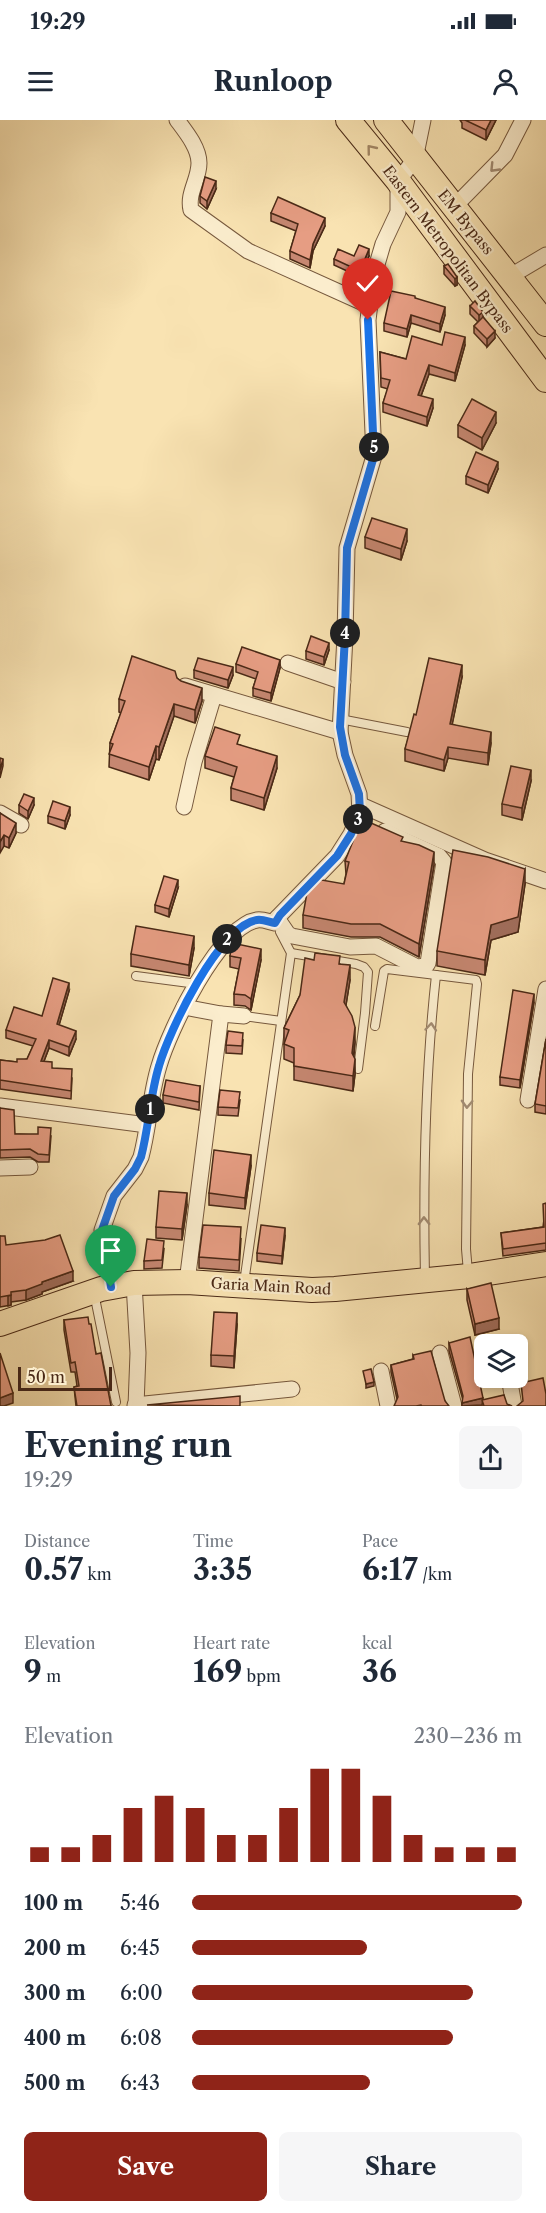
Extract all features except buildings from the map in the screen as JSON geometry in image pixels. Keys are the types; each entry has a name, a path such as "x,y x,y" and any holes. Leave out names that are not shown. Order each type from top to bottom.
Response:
{"main road":[{"name":"Eastern Metropolitan Bypass","path":"348,120 398,182 546,380"},
{"name":"EM Bypass","path":"386,120 545,320"},
{"name":"Garia Main Road","path":"0,1324 113,1287 187,1282 312,1290 469,1276 546,1264"}],"street":[{"path":"177,120 189,136 200,161 189,201 191,210 248,251 370,306"},
{"path":"276,921 337,856 360,812 359,794 345,755 340,726 347,548 374,456 369,360 373,278 382,244 398,212 398,182 415,159 423,120"},
{"path":"454,207 505,155 523,120"},
{"path":"509,277 546,255"},
{"path":"288,663 342,682"},
{"path":"184,686 340,726"},
{"path":"184,807 214,695"},
{"path":"360,812 546,881"},
{"path":"292,1389 135,1405 138,1353 113,1287 102,1230 114,1196 135,1169 141,1157 161,1058 170,1035 197,984 220,948 236,930 257,920 276,921 292,936 350,947 376,946 417,967 426,966 428,963 444,862 439,856 360,812"},
{"path":"0,813 21,825"},
{"path":"528,1100 541,1046 546,989"},
{"path":"184,1007 244,1016"},
{"path":"187,1282 221,1014"},
{"path":"0,1106 147,1125"},
{"path":"0,1168 30,1167"},
{"path":"440,1353 454,1406"},
{"path":"381,1371 388,1406"},
{"path":"511,1388 514,1406"}],"lane":[{"path":"340,726 407,732"},
{"path":"244,1286 291,953 276,921"},
{"path":"291,953 356,964 364,967 368,972 358,1069"},
{"path":"375,1026 384,971 387,969 476,980 466,1117 465,1249 469,1276"},
{"path":"424,1280 426,1076 436,975"},
{"path":"136,976 197,984"},
{"path":"244,1016 281,1021"},
{"path":"113,1287 116,1402"}],"route":[{"path":"111,1287 102,1230 114,1196 135,1169 141,1157 158,1069 178,1018 197,984 230,936 249,922 263,920 275,923 276,919 306,891 337,856 351,834 360,812 359,794 341,741 340,727 347,548 374,456 368,320"}]}
